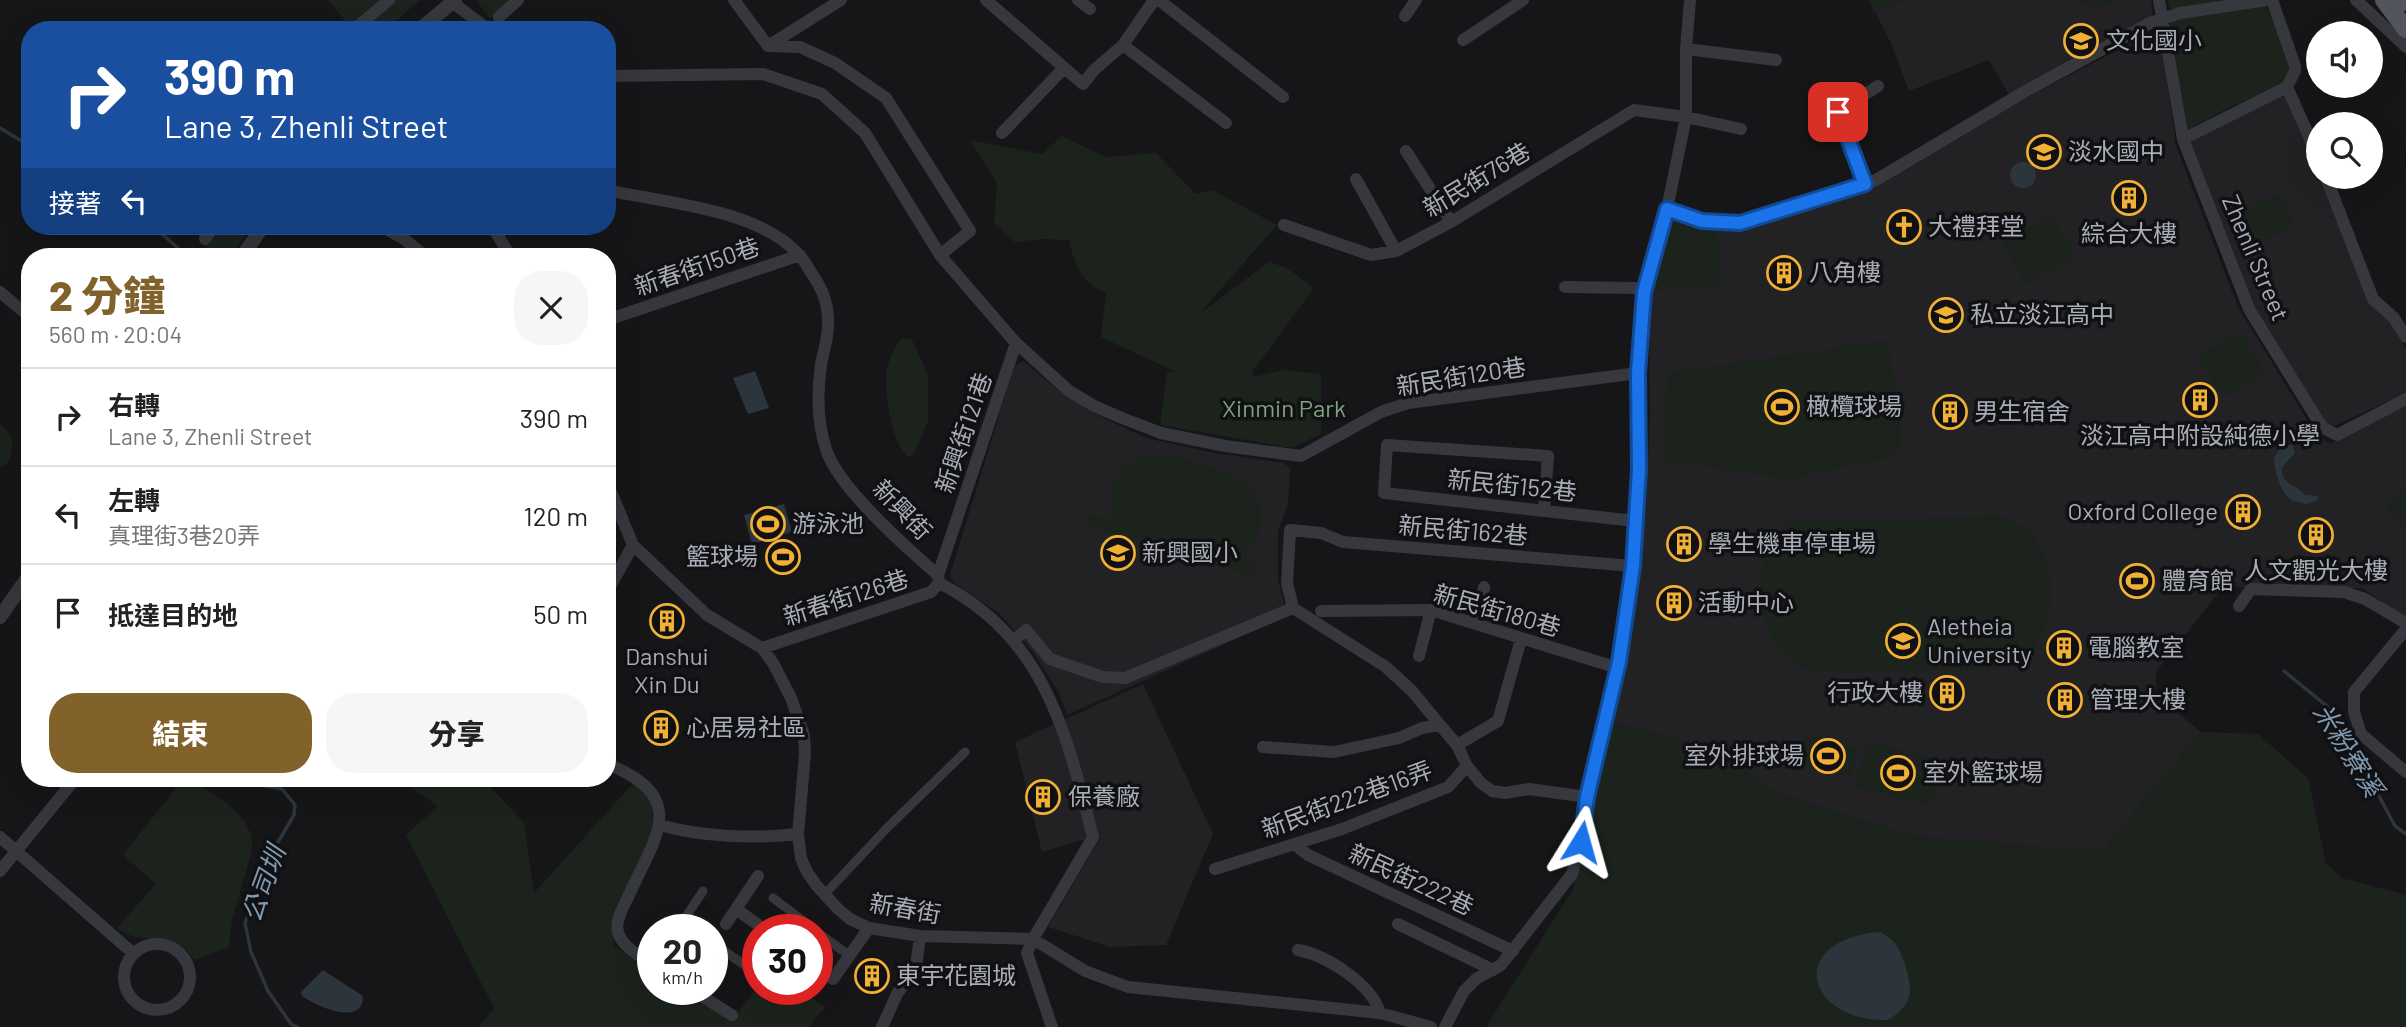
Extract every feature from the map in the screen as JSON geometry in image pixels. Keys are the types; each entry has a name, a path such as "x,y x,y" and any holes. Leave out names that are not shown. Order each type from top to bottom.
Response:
{"main road":[{"path":"2384,0 2406,29"}],"street":[{"path":"364,21 389,0"},
{"path":"499,17 518,0"},
{"path":"734,0 768,46"},
{"path":"768,46 841,0"},
{"path":"986,0 1083,85 1094,70 1124,45 1154,0"},
{"path":"1078,0 1090,9"},
{"path":"1160,0 1283,97"},
{"path":"1405,16 1416,0"},
{"path":"1462,40 1523,0"},
{"path":"1445,1027 1464,991 1513,951 1572,874 1581,842 1587,797 1618,668 1633,566 1639,445 1638,373 1644,292 1667,209 1686,117 1686,49 1690,0"},
{"name":"Zhenli Street","path":"2159,0 2183,139 2249,309 2322,427 2337,435 2406,399"},
{"path":"1667,209 1702,221 1740,223 1865,184 2074,63 2163,17 2269,0 2295,66 2287,87 2183,139"},
{"path":"2356,0 2406,47"},
{"path":"430,21 454,1 478,21"},
{"path":"1124,45 1226,122"},
{"path":"768,46 800,47 835,63 886,98 970,231 940,255"},
{"path":"1686,49 1776,60"},
{"path":"1002,134 1063,69"},
{"path":"616,76 763,74 822,94 865,134 940,255 1016,343"},
{"path":"1838,112 1878,86"},
{"path":"2287,87 2306,130"},
{"path":"1831,91 1865,184"},
{"name":"新民街76巷","path":"1284,225 1371,255 1396,251 1451,222 1634,110 1686,117 1741,129"},
{"path":"1406,151 1451,222"},
{"path":"1356,179 1396,251"},
{"path":"2331,189 2373,299 2394,318 2406,337"},
{"name":"新興街","path":"616,192 729,214 773,234 800,254 821,287 828,309 828,331 818,397 820,424 827,452 847,483 896,539 939,579 979,607 1014,640 1036,670 1054,705 1072,753 1093,837 1033,939"},
{"path":"205,239 208,235"},
{"path":"397,235 415,248"},
{"name":"新春街150巷","path":"616,317 800,254"},
{"path":"1564,287 1636,288 1644,292"},
{"path":"0,292 21,310"},
{"name":"新興街121巷","path":"939,579 1016,343"},
{"name":"新民街120巷","path":"1016,343 1069,391 1122,418 1161,433 1225,446 1301,456 1381,412 1408,403 1638,373"},
{"name":"新民街152巷","path":"1544,510 1548,456 1387,445 1384,492 1635,521"},
{"name":"新春街","path":"616,504 633,545 707,615 762,648 780,676 804,735 805,754 798,834 801,858 807,872 825,894 850,919 869,928 920,936 1033,939"},
{"name":"新民街162巷","path":"1293,608 1287,583 1290,530 1321,533 1343,542 1633,566"},
{"path":"616,576 633,545"},
{"name":"新春街126巷","path":"762,648 931,592 939,579"},
{"path":"0,617 21,587"},
{"path":"1478,625 1484,587"},
{"path":"2239,606 2251,589 2344,592 2365,599 2406,623"},
{"path":"1014,640 1026,630 1049,659 1103,677 1125,678 1293,608 1386,667 1412,691 1440,725"},
{"path":"1419,656 1431,610"},
{"name":"新民街180巷","path":"1321,611 1431,610 1618,668"},
{"path":"2406,629 2354,692 2354,712 2361,734 2406,772"},
{"path":"1457,745 1498,721 1521,639"},
{"name":"新民街222巷16弄","path":"1214,869 1342,829 1448,787 1467,766 1457,745 1440,725 1422,728 1399,738 1334,752 1263,747"},
{"path":"825,894 887,828 965,752"},
{"path":"1467,766 1481,783 1492,791 1505,793 1530,789 1587,797"},
{"path":"616,769 648,786 657,800 660,825 620,912 617,931 624,943 637,953"},
{"path":"0,871 68,787"},
{"path":"660,825 695,832 773,837 798,834"},
{"path":"0,837 134,954"},
{"name":"新民街222巷","path":"1294,844 1308,855 1513,951"},
{"path":"728,921 758,876"},
{"path":"688,914 703,891"},
{"path":"773,898 794,914"},
{"path":"736,909 743,914"},
{"path":"1398,924 1493,970"},
{"path":"833,978 869,928"},
{"path":"882,1027 897,994 916,967 920,936"},
{"path":"1052,1027 1048,1008 1027,953 1033,939 1085,971 1128,987 1380,1013 1430,1027"},
{"path":"833,943 850,956"},
{"path":"152,944 162,944 180,954 190,972 186,992 180,1000 171,1007 160,1010 138,1004 130,996 125,986 124,974 127,963 134,954 152,944"},
{"path":"1298,950 1349,974 1378,1005 1380,1013"},
{"path":"716,1005 732,1015"}],"shaded area":[{"name":"淡水國中","path":"1869,0 2151,0 2153,13 2149,19 2010,96 1989,60 1909,91 1891,43"},
{"path":"2155,31 2160,35 2174,141 2238,307 2317,436 2330,444 2406,403 2406,491 2386,504 2406,528 2406,618 2362,588 2223,587 2156,672 2156,695 2201,732 2102,852 1910,836 1772,791 1718,749 1614,723 1646,508 1650,416 1649,313 1656,272 1675,216 1725,230 1753,223 1900,169 2037,92"},
{"path":"2285,94 2306,137 2306,189 2327,189 2356,260 2406,349 2406,393 2334,426 2322,421 2252,309 2184,143"},
{"path":"2023,162 2032,166 2036,175 2032,184 2023,188 2014,184 2010,175 2014,166"},
{"name":"新興國小","path":"1023,361 1091,412 1146,438 1215,453 1284,463 1290,468 1288,504 1278,531 1278,580 1287,616 1067,715 1059,693 1033,652 999,613 954,583 950,575 1014,367"},
{"path":"755,371 769,408 748,414 733,378"},
{"path":"2292,444 2295,453 2282,467 2282,473 2286,481 2305,495 2318,496 2318,500 2307,504 2292,501 2281,487 2277,476 2274,458 2279,450"},
{"name":"游泳池","path":"784,504 792,532 752,544 744,515"},
{"path":"1143,684 1213,834 1166,945 1110,947 1048,927 1100,838 1093,837 1042,852 1015,742"},
{"path":"1880,932 1898,948 1910,988 1910,995 1903,1008 1888,1020 1860,1017 1839,1008 1824,995 1817,980 1819,964 1829,949 1849,938"},
{"path":"323,970 363,996 356,1011 338,1012 302,996 301,992"}],"green space":[{"path":"328,0 379,0 354,21 346,21"},
{"path":"395,0 420,0 396,21 370,21"},
{"path":"476,0 512,0 490,19"},
{"path":"1907,0 1874,13 1870,1"},
{"path":"2078,0 2115,0 2096,7"},
{"path":"2167,0 2228,0 2170,9"},
{"path":"2266,6 2293,69 2279,87 2230,107 2183,132 2170,26 2174,18"},
{"name":"Xinmin Park","path":"1062,136 1105,157 1156,153 1196,194 1212,190 1277,225 1199,314 1269,262 1287,268 1314,288 1253,371 1253,377 1283,370 1321,374 1321,434 1293,447 1286,447 1160,425 1167,371 1178,373 1101,337 1106,293 1097,289 1080,272 1069,240 1015,242 994,223 997,183 970,140 1042,154"},
{"path":"2281,194 2295,226 2240,250 2226,218"},
{"path":"2051,214 2076,255 2027,285 2002,243"},
{"path":"1675,216 1716,227 1721,285 1652,291 1669,224"},
{"path":"212,235 245,235 237,248 205,246"},
{"path":"2240,331 2265,373 2222,398 2197,357"},
{"path":"902,338 912,340 928,375 928,421 914,454 909,457 897,441 893,429 886,388 888,364"},
{"name":"橄欖球場","path":"1888,340 1902,441 1894,456 1789,479 1664,461 1667,373"},
{"path":"0,424 9,432 12,447 7,464 0,467"},
{"path":"1151,454 1172,456 1215,469 1247,485 1255,494 1261,514 1260,524 1252,544 1237,559 1254,564 1255,577 1086,525 1090,514 1116,521 1111,499 1116,479 1130,463"},
{"path":"2406,491 2406,528 2386,504"},
{"path":"2001,516 2029,531 2039,544 2046,560 2052,596 2044,632 2035,646 2016,662 1993,669 1820,671 1806,669 1791,660 1771,635 1761,604 1762,572 1766,558 1788,521"},
{"name":"籃球場","path":"793,547 797,559 773,566 769,555"},
{"path":"1614,723 1718,749 1772,791 1910,836 2102,852 2201,732 2258,734 2308,778 2326,863 2342,878 2406,895 2406,1027 1486,1027 1573,889 1591,796"},
{"name":"室外排球場","path":"1805,735 1858,749 1851,777 1797,762"},
{"name":"室外籃球場","path":"1866,741 1942,760 1931,806 1855,787"},
{"path":"635,781 647,796 652,812 651,829 647,846 621,897 612,925 614,946 637,963 637,1005 704,1005 732,1021 744,1005 825,1007 809,1027 479,1027 494,1008 406,835 438,806 410,787 490,787 524,823 534,893"},
{"path":"177,787 202,787 232,808 247,826 252,850 232,920 229,947 194,960 187,950 178,944 137,937 117,928 156,884 123,855"}],"waterway":[{"name":"公司圳","path":"0,128 21,141"},
{"name":"公司圳","path":"163,235 178,248"},
{"name":"米粉寮溪","path":"2284,671 2328,707 2395,826 2406,834"},
{"name":"公司圳","path":"271,787 282,789 295,805 294,815 271,854 245,923 251,952 268,991 291,1024 298,1027"}],"place":[{"name":"文化國小","path":"2081,41"},
{"name":"淡水國中","path":"2044,152"},
{"name":"綜合大樓","path":"2129,198"},
{"name":"大禮拜堂","path":"1904,227"},
{"name":"八角樓","path":"1784,273"},
{"name":"私立淡江高中","path":"1946,315"},
{"name":"淡江高中附設純德小學","path":"2200,400"},
{"name":"橄欖球場","path":"1782,407"},
{"name":"男生宿舍","path":"1950,412"},
{"name":"Oxford College","path":"2243,512"},
{"name":"游泳池","path":"768,524"},
{"name":"人文觀光大樓","path":"2316,535"},
{"name":"學生機車停車場","path":"1684,544"},
{"name":"新興國小","path":"1118,553"},
{"name":"籃球場","path":"783,557"},
{"name":"體育館","path":"2137,581"},
{"name":"活動中心","path":"1674,603"},
{"name":"Danshui Xin Du","path":"667,621"},
{"name":"Aletheia University","path":"1903,641"},
{"name":"電腦教室","path":"2064,648"},
{"name":"行政大樓","path":"1947,693"},
{"name":"管理大樓","path":"2065,700"},
{"name":"心居易社區","path":"661,728"},
{"name":"室外排球場","path":"1828,756"},
{"name":"室外籃球場","path":"1898,773"},
{"name":"保養廠","path":"1043,797"},
{"name":"東宇花園城","path":"872,976"}],"route":[{"path":"1581,842 1587,797 1619,662 1633,566 1639,470 1638,373 1644,292 1667,209 1702,221 1740,223 1865,184 1838,112"}]}
